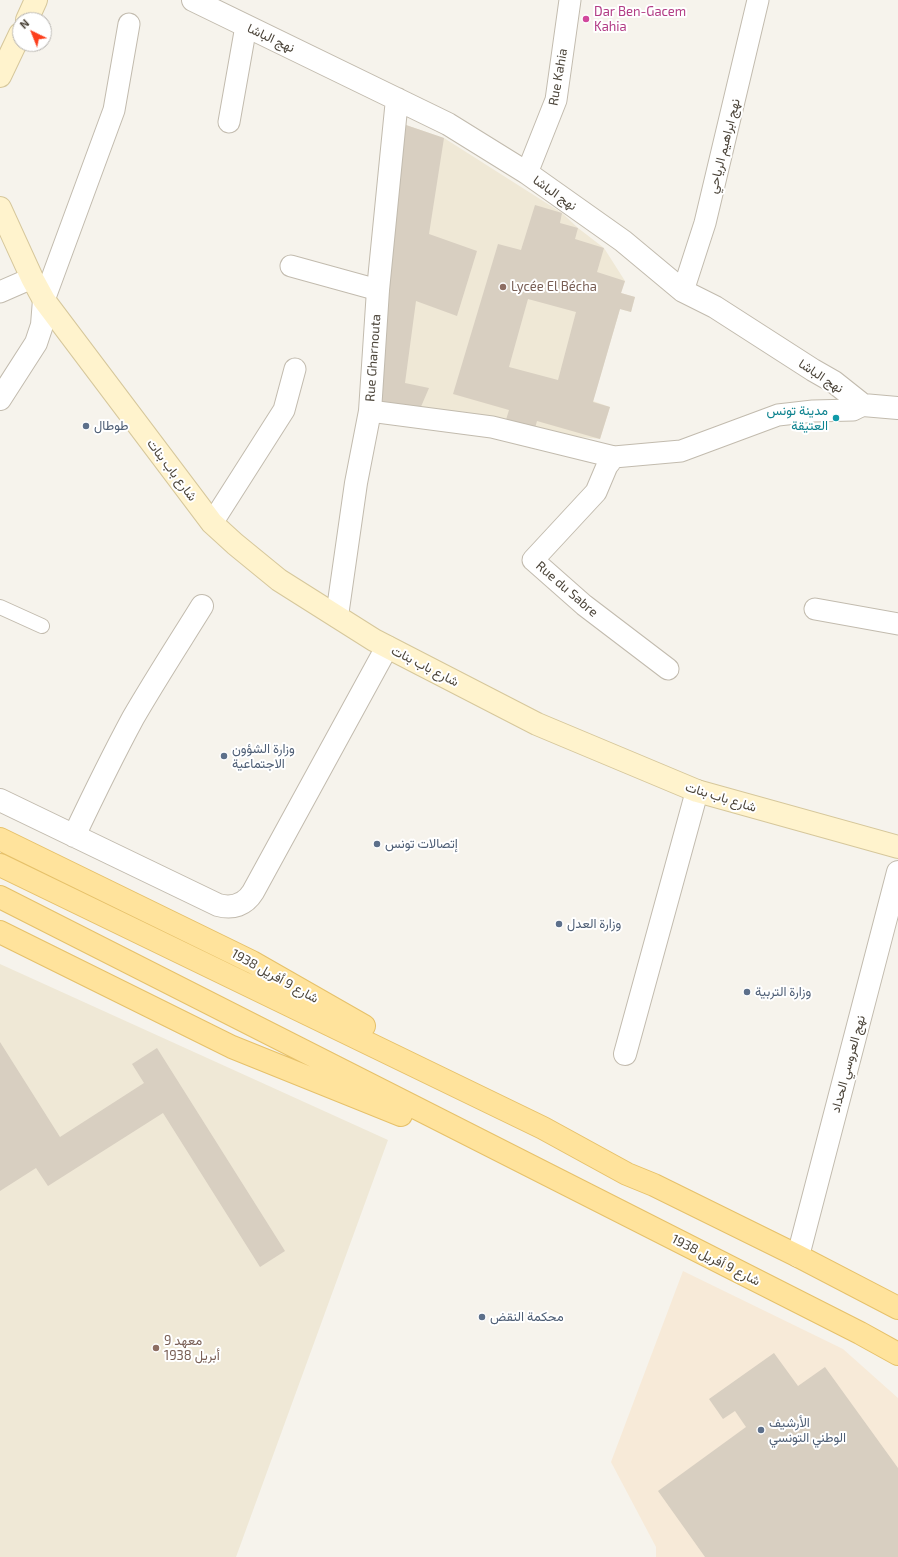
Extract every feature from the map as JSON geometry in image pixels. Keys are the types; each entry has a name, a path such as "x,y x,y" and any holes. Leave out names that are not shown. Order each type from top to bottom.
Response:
{"main road":[{"path":"31,12 36,0"},
{"path":"0,76 12,51"},
{"name":"شارع باب بنات","path":"0,208 32,278 44,300 212,523 279,580 374,640 537,724 697,791 898,847"},
{"name":"شارع 9 أفريل 1938","path":"0,839 252,962 543,1128 627,1174 654,1185 798,1256 898,1308"},
{"name":"شارع 9 أفريل 1938","path":"3,866 543,1128"},
{"name":"شارع 9 أفريل 1938","path":"0,897 860,1333 898,1354"},
{"name":"شارع 9 أفريل 1938","path":"0,932 232,1047 532,1167"}],"street":[{"name":"نهج الباشا","path":"193,0 448,124 527,173 623,241 683,291 715,307 834,382 863,405"},
{"name":"Rue Kahia","path":"527,173 556,100 570,0"},
{"name":"نهج ابراهيم الرياحي","path":"683,291 706,223 758,0"},
{"path":"4,387 36,343 42,325 44,300 114,110 129,24"},
{"path":"229,122 246,26"},
{"name":"Rue Gharnouta","path":"337,616 356,483 370,411 378,290 397,99"},
{"path":"291,266 378,290"},
{"path":"0,292 32,278"},
{"path":"212,523 284,410 295,368"},
{"path":"370,411 492,428 614,457 681,451 778,415 813,411 853,410 863,405 898,408"},
{"name":"Rue du Sabre","path":"614,457 607,466 596,492 533,560 584,605 668,669"},
{"path":"74,836 102,777 134,718 202,606"},
{"path":"815,609 898,624"},
{"path":"0,800 218,904 232,907 245,902 253,892 387,647"},
{"path":"625,1054 697,791"},
{"name":"نهج العروسي الحداد","path":"798,1256 898,872"}],"lane":[{"path":"0,607 42,626"}],"shaded area":[{"name":"Lycée El Bécha","path":"406,125 444,138 562,213 578,228 604,248 625,281 621,293 635,297 631,312 620,309 593,401 610,407 600,439 534,432 373,402 385,257"},
{"name":"معهد 9 أبريل 1938","path":"0,964 388,1140 236,1557 0,1557"},
{"name":"الأرشيف الوطني التونسي","path":"683,1271 843,1349 898,1398 898,1557 656,1557 656,1547 611,1462"}],"building":[{"path":"406,125 444,138 429,234 477,251 457,316 416,301 405,383 429,388 420,409 373,402 385,257"},
{"path":"535,205 562,213 560,223 578,228 575,239 604,248 597,272 625,281 621,293 635,297 631,312 620,309 593,402 610,407 600,439 537,421 534,432 505,423 509,410 453,394 498,244 521,250","holes":["528,299 576,312 558,380 509,367"]},
{"path":"0,1042 60,1137 144,1083 132,1064 157,1048 285,1251 260,1267 163,1113 48,1186 36,1168 0,1191"},
{"path":"774,1353 798,1386 825,1367 898,1468 898,1557 705,1557 658,1491 746,1427 735,1411 723,1419 709,1399"}],"place":[{"name":"Dar Ben-Gacem Kahia","path":"586,19"},
{"name":"Lycée El Bécha","path":"503,287"},
{"name":"مدينة تونس العتيقة","path":"836,418"},
{"name":"طوطال","path":"86,426"},
{"name":"وزارة الشؤون الاجتماعية","path":"224,756"},
{"name":"إتصالات تونس","path":"377,844"},
{"name":"وزارة العدل","path":"559,924"},
{"name":"وزارة التربية","path":"747,992"},
{"name":"محكمة النقض","path":"482,1317"},
{"name":"معهد 9 أبريل 1938","path":"156,1348"},
{"name":"الأرشيف الوطني التونسي","path":"761,1430"}]}
